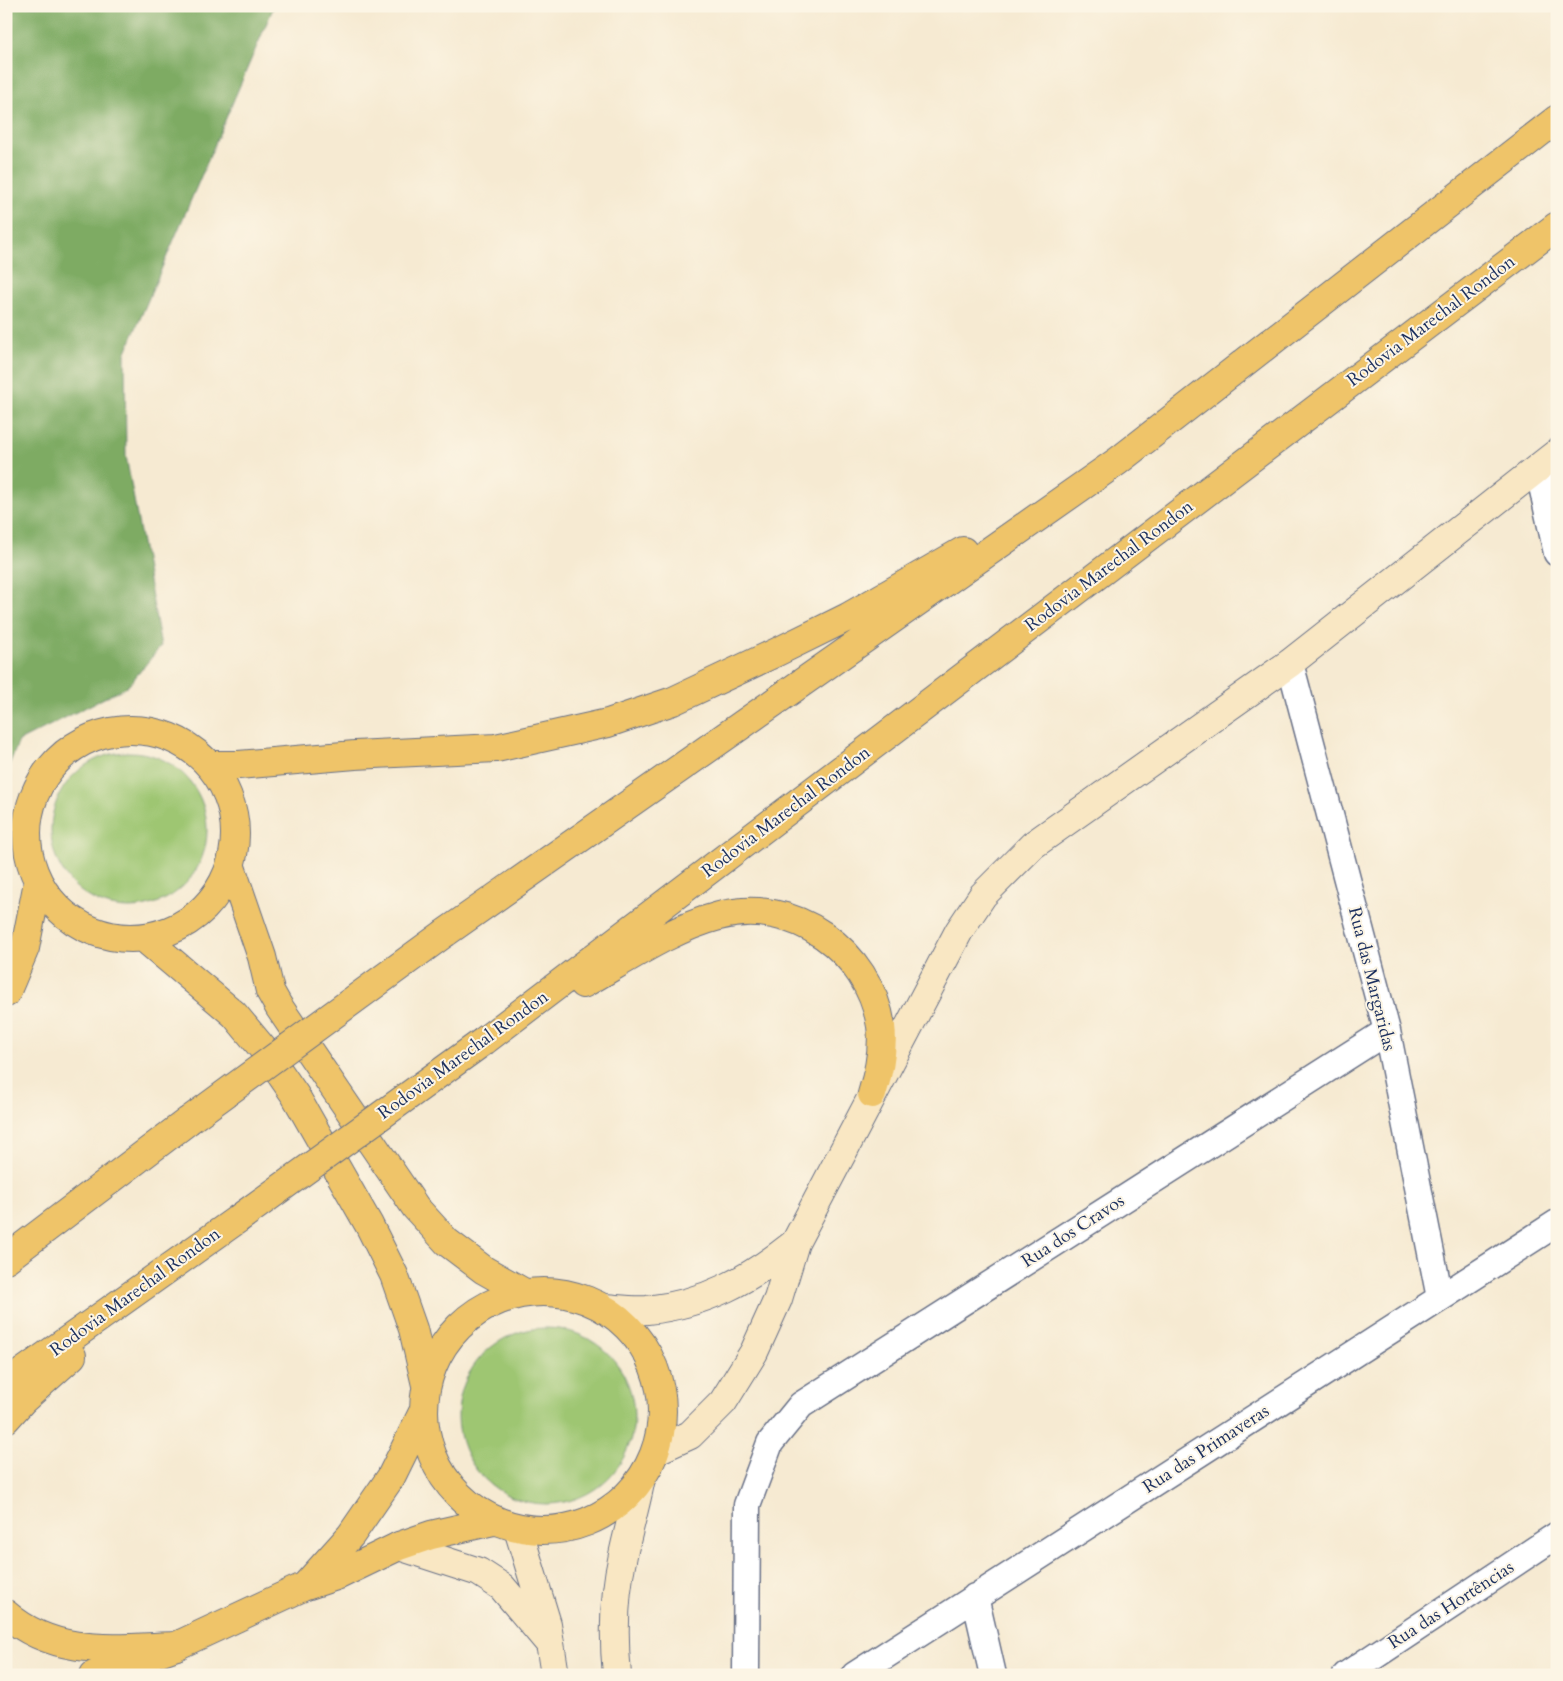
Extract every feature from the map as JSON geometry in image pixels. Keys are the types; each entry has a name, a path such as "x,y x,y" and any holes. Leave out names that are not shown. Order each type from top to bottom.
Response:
{"main road":[{"path":"6,1259 188,1121 445,934 1118,461 1557,119"},
{"name":"Rodovia Marechal Rondon","path":"6,1384 484,1041 1557,226"},
{"path":"210,764 238,765 355,755 496,748 608,723 673,701 848,617 1118,461"},
{"path":"115,730 148,730 182,742 210,764 229,796 236,831 231,867 212,902 181,927 144,938 112,937 82,926 56,908 38,882 28,851 28,819 37,788 56,760 83,740 115,730"},
{"path":"231,867 262,956 270,992 405,1192 416,1208 447,1242 484,1270 523,1292"},
{"path":"6,992 25,948 38,882"},
{"path":"484,1041 668,936 718,916 740,912 762,912 791,919 824,935 852,960 868,985 876,1006 881,1028 879,1072 872,1094"},
{"path":"144,938 234,1014 264,1050 295,1095 369,1225 394,1275 413,1329 426,1385"},
{"path":"6,1419 23,1400 180,1260"},
{"path":"523,1292 565,1293 605,1308 644,1346 662,1396 657,1450 640,1483 606,1514 563,1530 518,1529 492,1521 456,1495 432,1456 423,1412 426,1385 439,1352 461,1324 490,1304 523,1292"},
{"path":"303,1587 351,1535 391,1477 423,1412"},
{"path":"94,1675 124,1670 303,1587 339,1575 398,1546 430,1534 492,1521"},
{"path":"6,1614 37,1636 58,1644 80,1648 176,1646"}],"street":[{"path":"1547,460 1557,553"},
{"path":"657,1450 690,1434 723,1402 754,1352 778,1299 795,1243 959,931 983,895 1033,846 1290,663 1547,460"},
{"name":"Rua das Margaridas","path":"1290,663 1387,1031 1440,1298"},
{"name":"Rua dos Cravos","path":"746,1675 747,1505 770,1443 801,1405 1387,1031"},
{"name":"Rua das Primaveras","path":"855,1675 1557,1223"},
{"path":"605,1308 646,1310 695,1300 726,1290 755,1273 795,1243"},
{"path":"617,1675 615,1604 623,1555 640,1483"},
{"path":"518,1529 535,1582 550,1644 555,1675"},
{"name":"Rua das Hortências","path":"1346,1675 1557,1535"},
{"path":"398,1546 478,1572 502,1587 550,1644"},
{"path":"975,1598 993,1675"}],"green space":[{"path":"6,6 274,6 125,354 126,456 161,646 128,686 19,741 6,772"},
{"path":"121,752 137,752 152,755 166,761 179,769 190,780 204,807 207,830 206,845 198,867 190,880 179,891 152,905 137,908 121,908 106,905 92,899 79,891 68,880 54,853 51,838 51,822 54,807 60,793 68,780 79,769 106,755"},
{"path":"546,1328 580,1335 602,1348 614,1360 627,1382 634,1416 627,1450 614,1472 602,1484 580,1497 546,1504 512,1497 490,1484 478,1472 465,1450 458,1416 465,1382 478,1360 490,1348 512,1335"}]}
